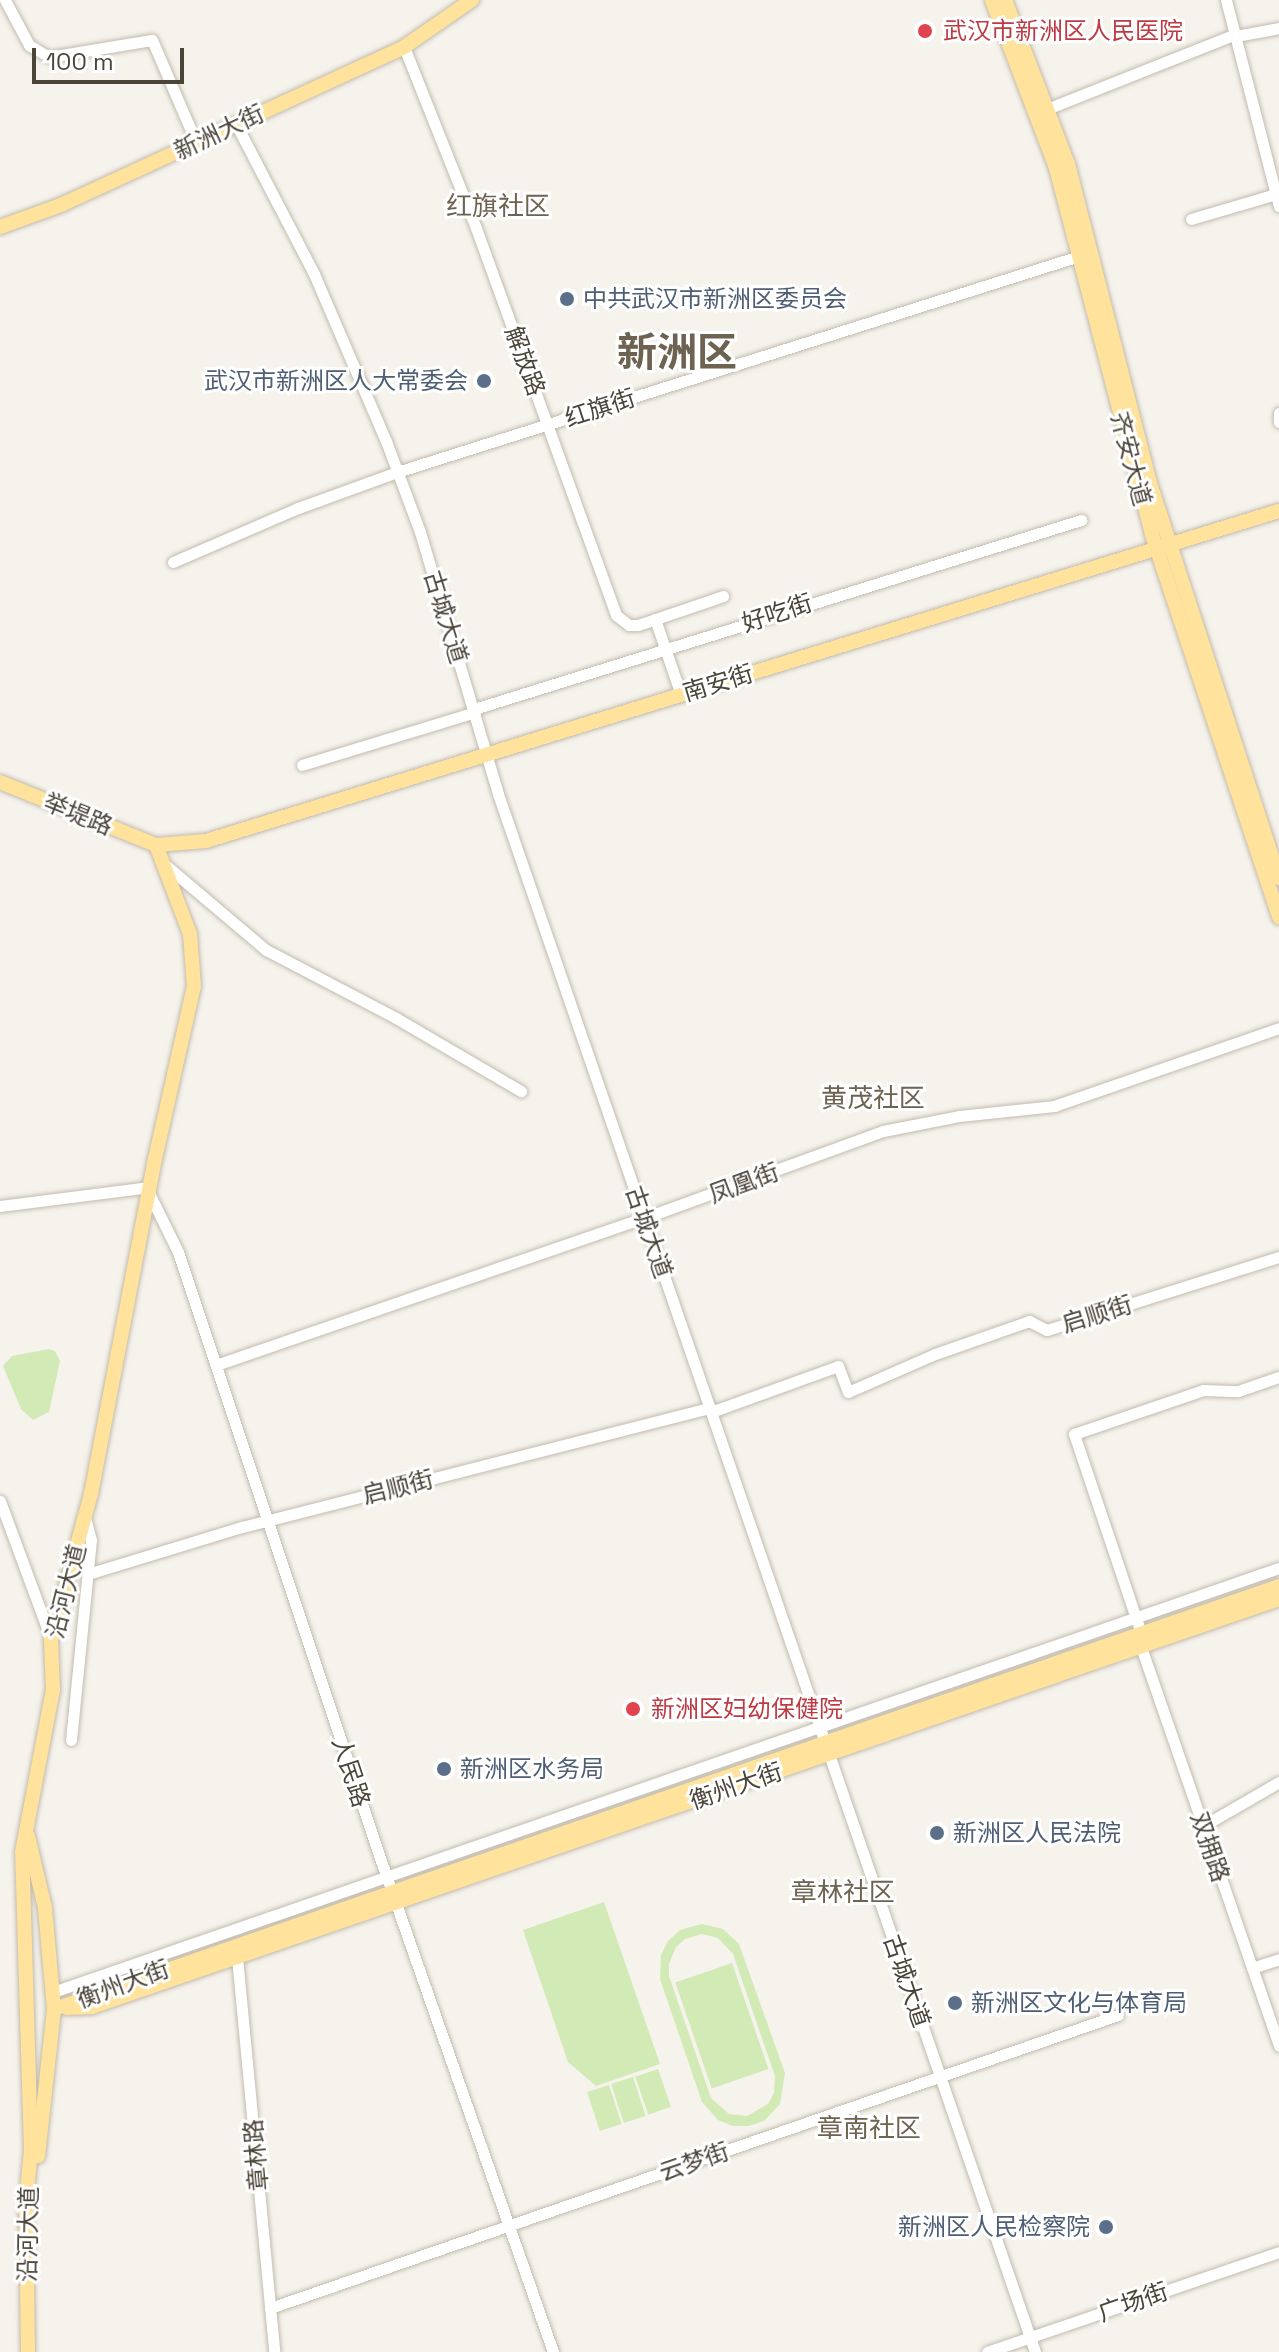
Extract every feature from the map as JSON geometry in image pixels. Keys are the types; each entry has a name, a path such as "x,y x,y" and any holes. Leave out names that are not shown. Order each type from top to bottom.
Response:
{"main road":[{"name":"新洲大街","path":"0,227 61,205 404,47 472,0"},
{"name":"齐安大道","path":"992,0 1047,140 1162,547 1279,917"},
{"name":"齐安大道","path":"1005,0 1049,108 1072,178 1162,547 1279,878"},
{"name":"南安街","path":"156,845 206,841 1279,511"},
{"name":"举堤路","path":"0,782 156,845"},
{"name":"沿河大道","path":"28,2352 28,2182 31,2150 21,1881 27,1828 53,1690 51,1640 85,1517 149,1190 194,986 190,934 156,845"},
{"name":"衡州大街","path":"54,2009 394,1897 1141,1640 1279,1586"},
{"name":"衡州大街","path":"1141,1640 1279,1599"},
{"path":"27,1828 45,1908 54,2009 37,2165 28,2182"},
{"name":"衡州大街","path":"54,2009 92,2007 237,1957 394,1897"}],"street":[{"path":"5,0 29,45 49,57 152,40 196,142"},
{"path":"1226,0 1279,206"},
{"path":"1049,108 1236,35 1279,28"},
{"name":"解放路","path":"404,47 549,424 614,611 629,625 723,596"},
{"name":"古城大道","path":"236,124 314,274 420,532 487,754 1035,2352"},
{"path":"1191,219 1276,194"},
{"name":"红旗街","path":"173,562 298,508 397,472 1079,256"},
{"path":"1279,413 1279,422"},
{"name":"好吃街","path":"302,765 1081,520"},
{"path":"655,619 681,695"},
{"path":"162,862 266,950 396,1018 521,1091"},
{"name":"凤凰街","path":"216,1365 644,1218 883,1131 959,1116 1054,1106 1279,1028"},
{"path":"0,1206 149,1190"},
{"name":"人民路","path":"149,1190 178,1252 386,1875 553,2352"},
{"name":"启顺街","path":"88,1574 267,1521 710,1410 838,1366 848,1392 935,1354 1029,1321 1047,1330 1279,1257"},
{"name":"双拥路","path":"1279,1377 1238,1391 1203,1390 1074,1434 1279,2046"},
{"path":"0,1501 51,1640"},
{"path":"71,1740 91,1540 85,1517"},
{"path":"53,1992 1279,1568"},
{"path":"1203,1826 1279,1782"},
{"name":"章林路","path":"237,1957 274,2352"},
{"path":"1252,1968 1279,1959"},
{"name":"云梦街","path":"270,2308 1118,2015"},
{"name":"广场街","path":"987,2352 1279,2252"}],"green space":[{"path":"49,1349 55,1351 60,1361 49,1412 33,1420 21,1409 3,1366 12,1356"},
{"path":"604,1902 660,2064 596,2086 568,2062 523,1930"},
{"path":"702,1924 723,1929 739,1944 785,2073 780,2104 764,2121 749,2126 733,2126 718,2120 702,2102 660,1979 661,1955 668,1941 680,1930","holes":["702,1934 718,1938 733,1954 775,2076 774,2093 768,2104 747,2116 729,2114 711,2098 669,1976 669,1964 676,1947 685,1939"]},
{"path":"732,1963 768,2069 712,2088 675,1983"},
{"path":"658,2069 671,2107 648,2115 635,2077"},
{"path":"633,2077 646,2116 624,2123 611,2084"},
{"path":"609,2085 622,2124 600,2131 587,2092"}],"place":[{"name":"武汉市新洲区人民医院","path":"925,31"},
{"name":"中共武汉市新洲区委员会","path":"567,299"},
{"name":"武汉市新洲区人大常委会","path":"484,381"},
{"name":"新洲区妇幼保健院","path":"633,1709"},
{"name":"新洲区水务局","path":"444,1769"},
{"name":"新洲区人民法院","path":"937,1833"},
{"name":"新洲区文化与体育局","path":"955,2003"},
{"name":"新洲区人民检察院","path":"1106,2227"}],"district":[{"name":"红旗社区","path":"498,207"},
{"name":"新洲区","path":"677,353"},
{"name":"黄茂社区","path":"873,1099"},
{"name":"章林社区","path":"843,1893"},
{"name":"章南社区","path":"869,2129"}]}
